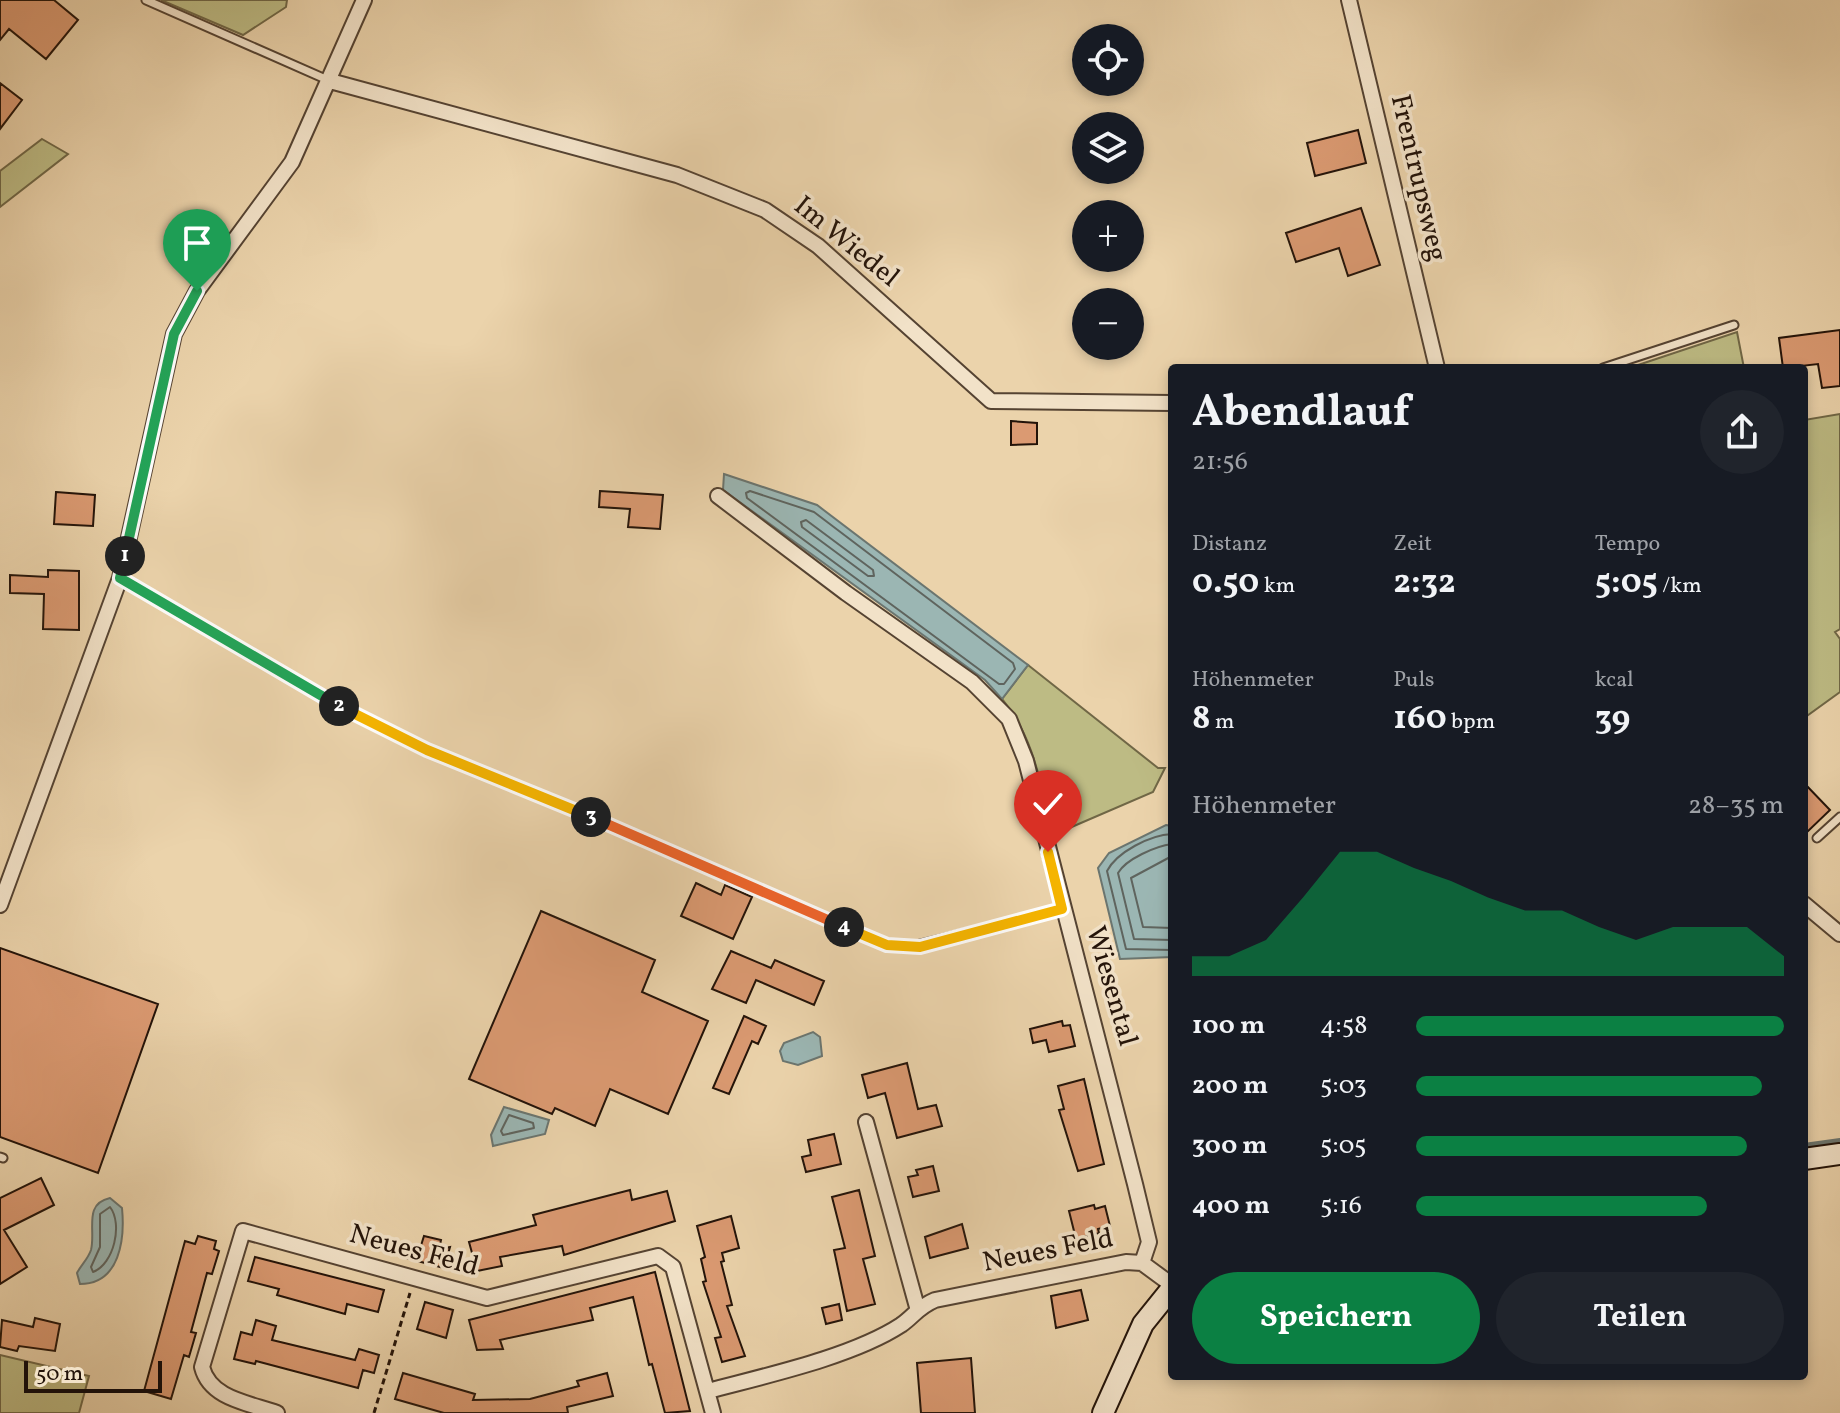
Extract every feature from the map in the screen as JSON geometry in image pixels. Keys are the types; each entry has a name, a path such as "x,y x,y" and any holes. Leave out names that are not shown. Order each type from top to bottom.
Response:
{"main road":[{"path":"1808,1158 1840,1154"},
{"path":"1103,1413 1143,1324 1168,1292"}],"street":[{"path":"0,905 120,578 174,334 197,291 292,162 364,0"},
{"name":"Frentrupsweg","path":"1349,0 1436,364"},
{"name":"Im Wiedel","path":"330,81 677,175 765,210 818,246 991,401 1168,403"},
{"name":"Wiesental","path":"718,496 972,682 1009,719 1026,761 1062,909 1091,1004 1149,1242 1142,1263"},
{"path":"1808,907 1840,934"},
{"path":"866,1122 917,1307"},
{"name":"Neues Feld","path":"277,1413 218,1392 206,1382 202,1367 243,1231 487,1298 658,1256 673,1267 713,1413"},
{"name":"Neues Feld","path":"708,1391 787,1370 844,1350 902,1324 917,1307 935,1300 1126,1262 1142,1263"},
{"path":"1142,1263 1168,1284"}],"lane":[{"path":"146,0 330,81"},
{"path":"1615,364 1734,325"},
{"path":"1817,838 1840,817"},
{"path":"674,853 887,945 904,948 1062,909"}],"path":[{"path":"120,578 347,710 427,750 674,853"},
{"path":"374,1413 414,1277"}],"shaded area":[{"path":"161,0 287,0 286,7 243,35"},
{"path":"42,139 68,154 0,207 0,171"},
{"path":"1737,332 1743,364 1641,364"},
{"path":"1840,414 1840,629 1835,632 1840,639 1840,692 1808,715 1808,419"},
{"path":"1028,665 1158,768 1165,768 1153,792 1053,835 1029,747 1002,699"},
{"path":"0,1355 89,1376 79,1413 0,1413"}],"water":[{"path":"724,474 817,505 1028,665 1002,699 985,680 723,490"},
{"path":"1168,825 1168,957 1120,959 1098,868 1109,853"},
{"path":"813,1032 820,1037 822,1056 798,1065 783,1061 780,1051 784,1043"},
{"path":"504,1107 549,1120 545,1134 493,1146 491,1135"},
{"path":"110,1198 122,1208 121,1246 117,1258 104,1276 80,1284 77,1273 91,1250 93,1212 102,1201"}],"building":[{"path":"0,0 54,0 78,20 46,59 9,29 0,40"},
{"path":"0,83 22,100 0,129"},
{"path":"1358,130 1366,163 1315,176 1307,143"},
{"path":"1361,208 1380,265 1348,276 1339,248 1296,262 1286,233"},
{"path":"1840,330 1840,386 1822,388 1818,364 1782,364 1779,338"},
{"path":"1011,421 1037,423 1037,444 1011,445"},
{"path":"600,491 663,495 660,529 628,527 630,509 599,507"},
{"path":"56,492 95,495 93,526 54,524"},
{"path":"48,570 79,571 79,630 43,629 44,594 10,593 10,575 48,577"},
{"path":"1808,787 1830,810 1808,831"},
{"path":"696,883 721,895 725,885 752,897 733,939 681,916"},
{"path":"541,911 655,960 642,992 708,1021 668,1114 610,1089 595,1126 555,1108 552,1114 469,1079"},
{"path":"0,948 158,1004 98,1173 0,1137"},
{"path":"731,951 771,968 775,960 824,981 814,1005 756,980 746,1003 712,989"},
{"path":"744,1016 766,1026 758,1044 752,1041 729,1094 713,1088"},
{"path":"1062,1021 1063,1026 1070,1025 1075,1046 1049,1052 1046,1040 1033,1043 1030,1029"},
{"path":"907,1063 918,1109 936,1105 942,1126 897,1138 885,1093 868,1098 862,1075"},
{"path":"1084,1079 1104,1164 1078,1171 1059,1110 1064,1109 1058,1086"},
{"path":"834,1134 841,1164 806,1172 802,1157 811,1155 808,1140"},
{"path":"933,1166 939,1191 913,1197 908,1177 918,1175 916,1170"},
{"path":"41,1178 54,1205 4,1230 27,1267 0,1284 0,1198"},
{"path":"630,1190 632,1200 667,1191 675,1221 564,1255 562,1246 500,1257 502,1266 477,1271 469,1242 536,1225 533,1215"},
{"path":"859,1190 875,1256 863,1259 875,1304 847,1311 834,1250 845,1248 832,1197"},
{"path":"1094,1205 1095,1209 1105,1206 1110,1226 1098,1229 1099,1233 1076,1239 1069,1211"},
{"path":"731,1216 739,1248 722,1253 724,1261 721,1262 732,1305 727,1306 745,1356 722,1362 715,1338 721,1337 703,1282 706,1281 701,1259 705,1257 697,1226"},
{"path":"962,1224 968,1248 930,1258 925,1237"},
{"path":"198,1236 216,1241 214,1249 219,1251 212,1274 207,1273 191,1332 196,1333 189,1357 184,1355 171,1399 144,1391 185,1241 195,1244"},
{"path":"424,1236 441,1240 439,1249 450,1247 444,1268 406,1258 418,1255"},
{"path":"255,1257 384,1290 378,1312 347,1304 345,1314 277,1295 279,1289 248,1281"},
{"path":"655,1272 690,1411 665,1413 652,1364 649,1365 633,1297 590,1308 593,1320 500,1340 503,1349 477,1350 469,1320"},
{"path":"1081,1290 1088,1320 1056,1328 1051,1296"},
{"path":"425,1302 453,1310 446,1338 417,1329"},
{"path":"839,1304 842,1320 826,1324 822,1308"},
{"path":"35,1318 60,1324 55,1351 19,1346 17,1351 0,1347 2,1320 33,1327"},
{"path":"256,1320 276,1326 272,1340 355,1360 359,1349 379,1355 374,1373 363,1370 358,1388 256,1361 255,1364 234,1359 241,1332 252,1335"},
{"path":"971,1358 975,1413 921,1413 917,1363"},
{"path":"403,1373 475,1394 473,1400 530,1399 579,1386 577,1381 607,1373 613,1396 567,1407 568,1413 444,1413 395,1399"}],"waterway":[{"path":"1808,1145 1840,1141"}],"route":[{"path":"197,291 174,334 120,578 347,710 427,750 887,945 920,947 1062,909 1048,852"}]}
